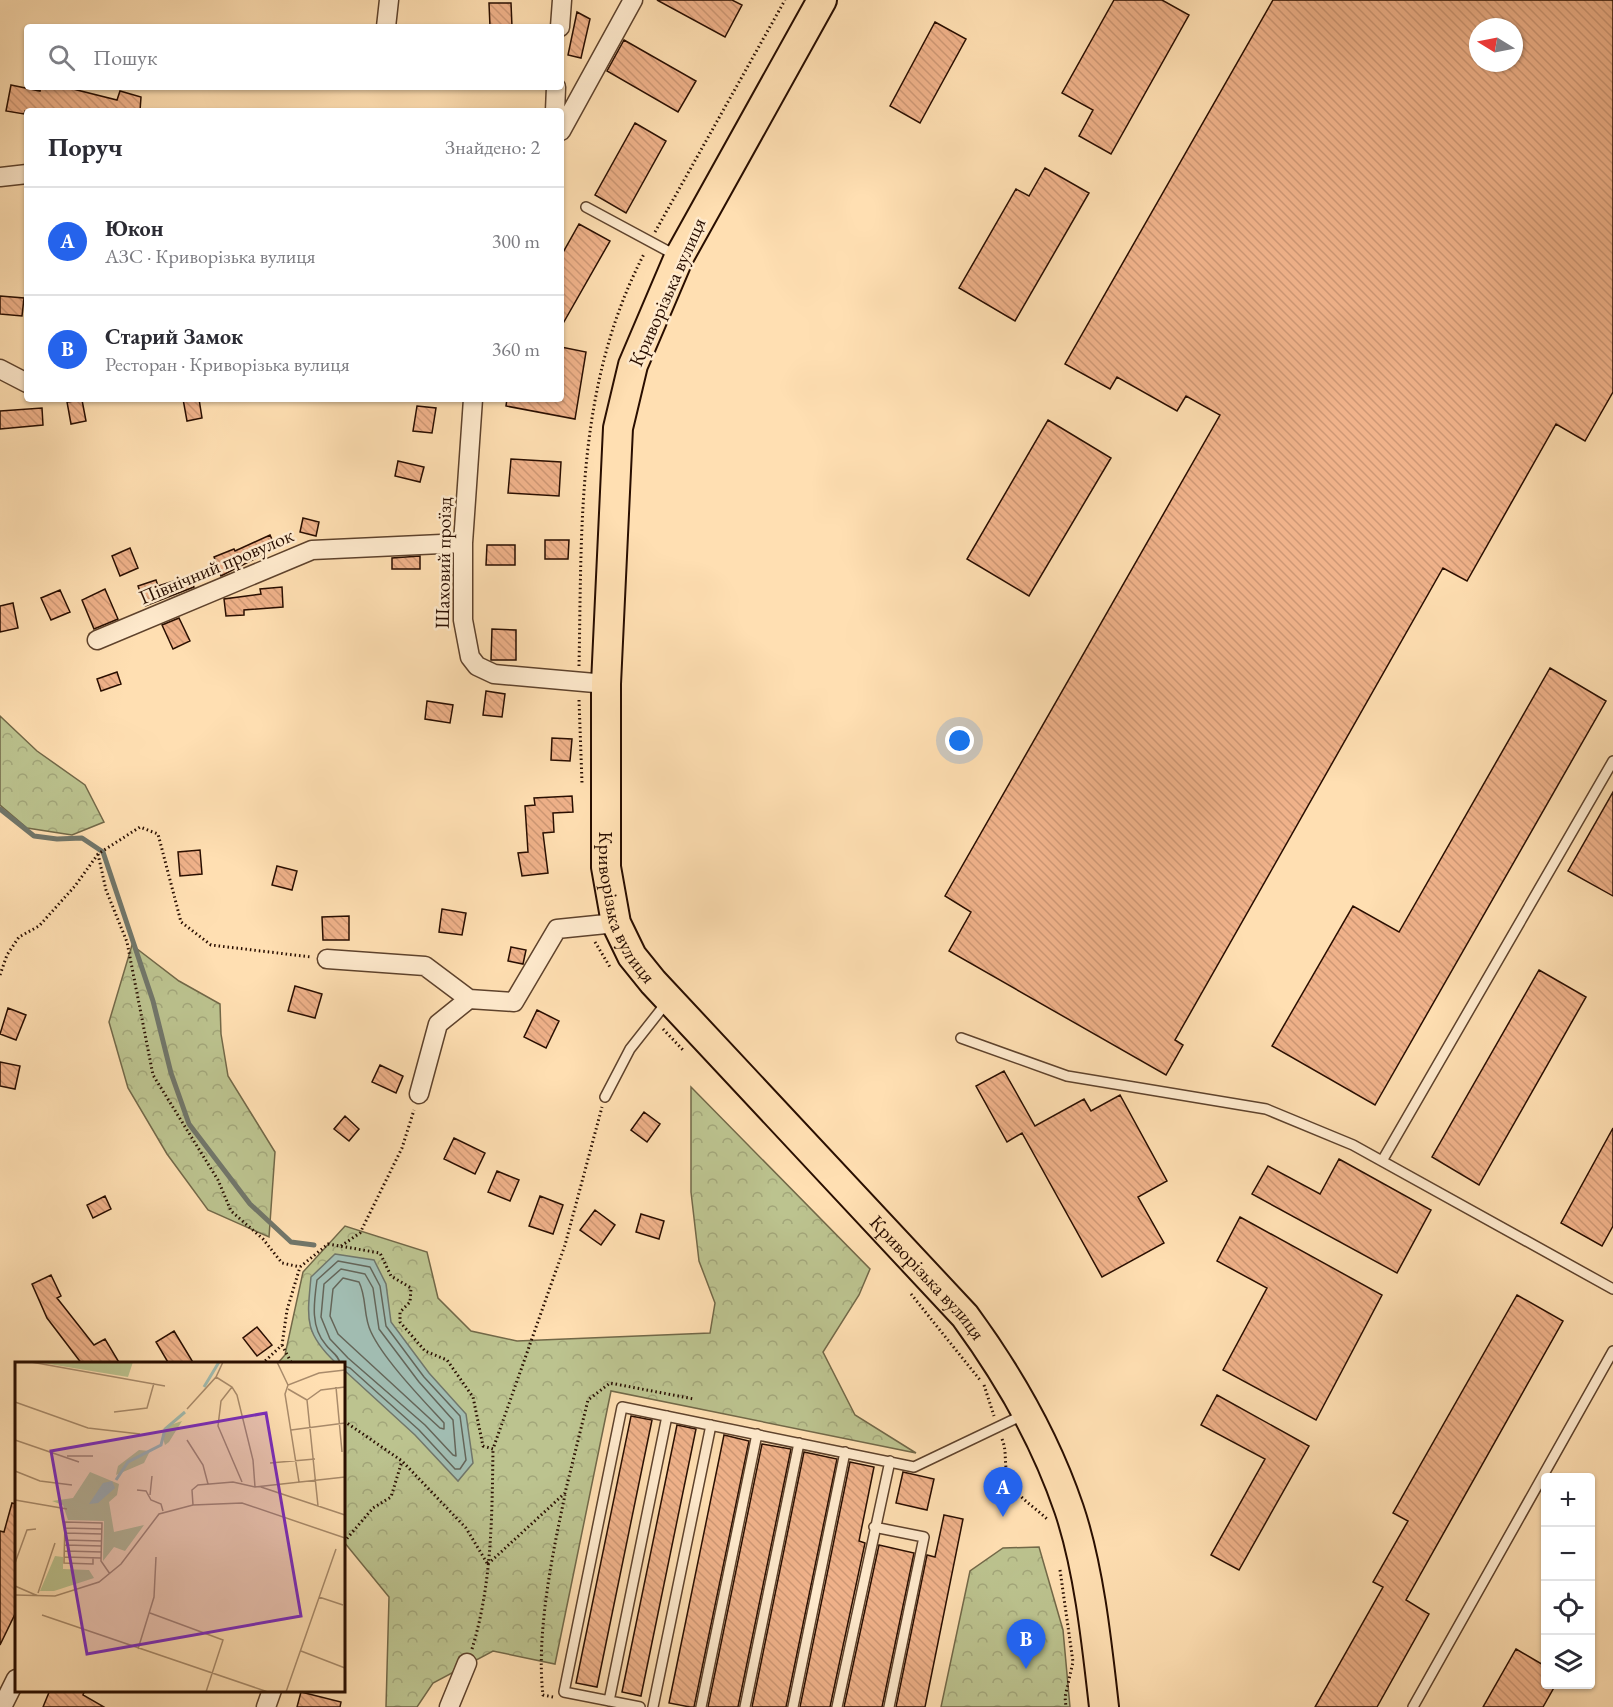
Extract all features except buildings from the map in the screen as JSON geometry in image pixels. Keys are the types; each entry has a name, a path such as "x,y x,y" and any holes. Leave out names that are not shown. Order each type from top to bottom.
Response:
{"main road":[{"name":"Криворізька вулиця","path":"822,0 679,257 633,365 618,428 592,683 606,867 604,924 632,956 661,1010 965,1316 1000,1364 1028,1412 1070,1511 1088,1594 1104,1707"}],"street":[{"path":"386,24 389,0"},
{"path":"560,24 562,0"},
{"path":"564,126 633,0"},
{"path":"555,108 556,90"},
{"path":"0,177 24,174"},
{"path":"0,369 24,381"},
{"name":"Шаховий проїзд","path":"473,402 463,543 465,641 470,657 477,666 494,674 513,678 592,683"},
{"name":"Північний провулок","path":"97,640 312,550 463,543"},
{"path":"327,959 425,966 469,999 514,1002 557,929 604,924"},
{"path":"419,1094 438,1024 469,999"},
{"path":"449,1707 467,1663"},
{"path":"2,1707 15,1681"},
{"path":"266,1707 271,1692"}],"lane":[{"path":"586,207 679,257"},
{"path":"1382,1161 1613,761"},
{"path":"605,1097 630,1049 661,1010"},
{"path":"961,1038 1067,1076 1266,1109 1353,1145 1613,1289"},
{"path":"1413,1707 1613,1351"},
{"path":"640,1707 564,1692 622,1407 914,1467 1028,1412"},
{"path":"609,1701 667,1416"},
{"path":"653,1707 711,1425"},
{"path":"701,1707 757,1434"},
{"path":"745,1707 799,1443"},
{"path":"793,1707 844,1452"},
{"path":"837,1707 890,1461"},
{"path":"874,1527 924,1537 889,1707"}],"path":[{"path":"582,787 592,683"},
{"path":"0,975 7,956 19,937 39,926 75,886 98,854 140,827 158,834 181,922 211,945 327,959"},
{"path":"98,854 106,890 127,942 153,1075 218,1180 231,1211 263,1239 282,1263 300,1267"},
{"path":"604,924 602,956 617,974"},
{"path":"661,1010 685,1052"},
{"path":"341,1246 360,1233 370,1214 402,1148 419,1094"},
{"path":"467,1663 482,1617 492,1524 494,1449 565,1245 605,1097"},
{"path":"291,1362 282,1345 287,1310 300,1267 328,1244 380,1253 391,1276 411,1288 410,1302 400,1312 400,1322 425,1351 447,1360 473,1397 483,1446 494,1449"},
{"path":"908,1290 983,1385 1006,1449 1007,1473 1016,1493 1047,1519 1051,1526"},
{"path":"264,1362 282,1345"},
{"path":"573,1694 571,1701 543,1695 540,1670 555,1545 588,1400 610,1383 694,1400"},
{"path":"345,1422 402,1461 466,1528 488,1564"},
{"path":"345,1541 374,1508 390,1497 402,1461"},
{"path":"488,1564 565,1493"},
{"path":"1059,1567 1073,1662 1065,1697 1066,1707"}],"green space":[{"path":"0,716 37,751 85,785 104,822 72,835 27,828 0,805"},
{"path":"132,945 179,981 220,1004 221,1034 228,1076 275,1152 269,1237 208,1210 167,1154 128,1088 109,1022"},
{"path":"691,1087 870,1269 859,1295 823,1352 855,1415 916,1453 611,1391 555,1664 493,1651 433,1683 417,1707 386,1707 389,1597 345,1543 345,1362 279,1362 285,1355 303,1272 345,1226 427,1252 438,1298 471,1331 517,1341 710,1333 715,1303 699,1261 691,1192"},
{"path":"1039,1547 1063,1630 1070,1707 941,1707 970,1571 1003,1548"}],"water":[{"path":"335,1254 374,1260 386,1284 391,1322 429,1373 466,1414 473,1463 458,1481 415,1435 345,1371 345,1362 335,1362 318,1343 313,1334 309,1315 311,1277"}],"waterway":[{"path":"0,809 34,836 57,839 82,838 103,852 153,1001 171,1073 189,1124 250,1204 291,1242 314,1245"}],"place":[{"name":"Юкон","path":"1003,1517"},
{"name":"Старий Замок","path":"1026,1669"}]}
